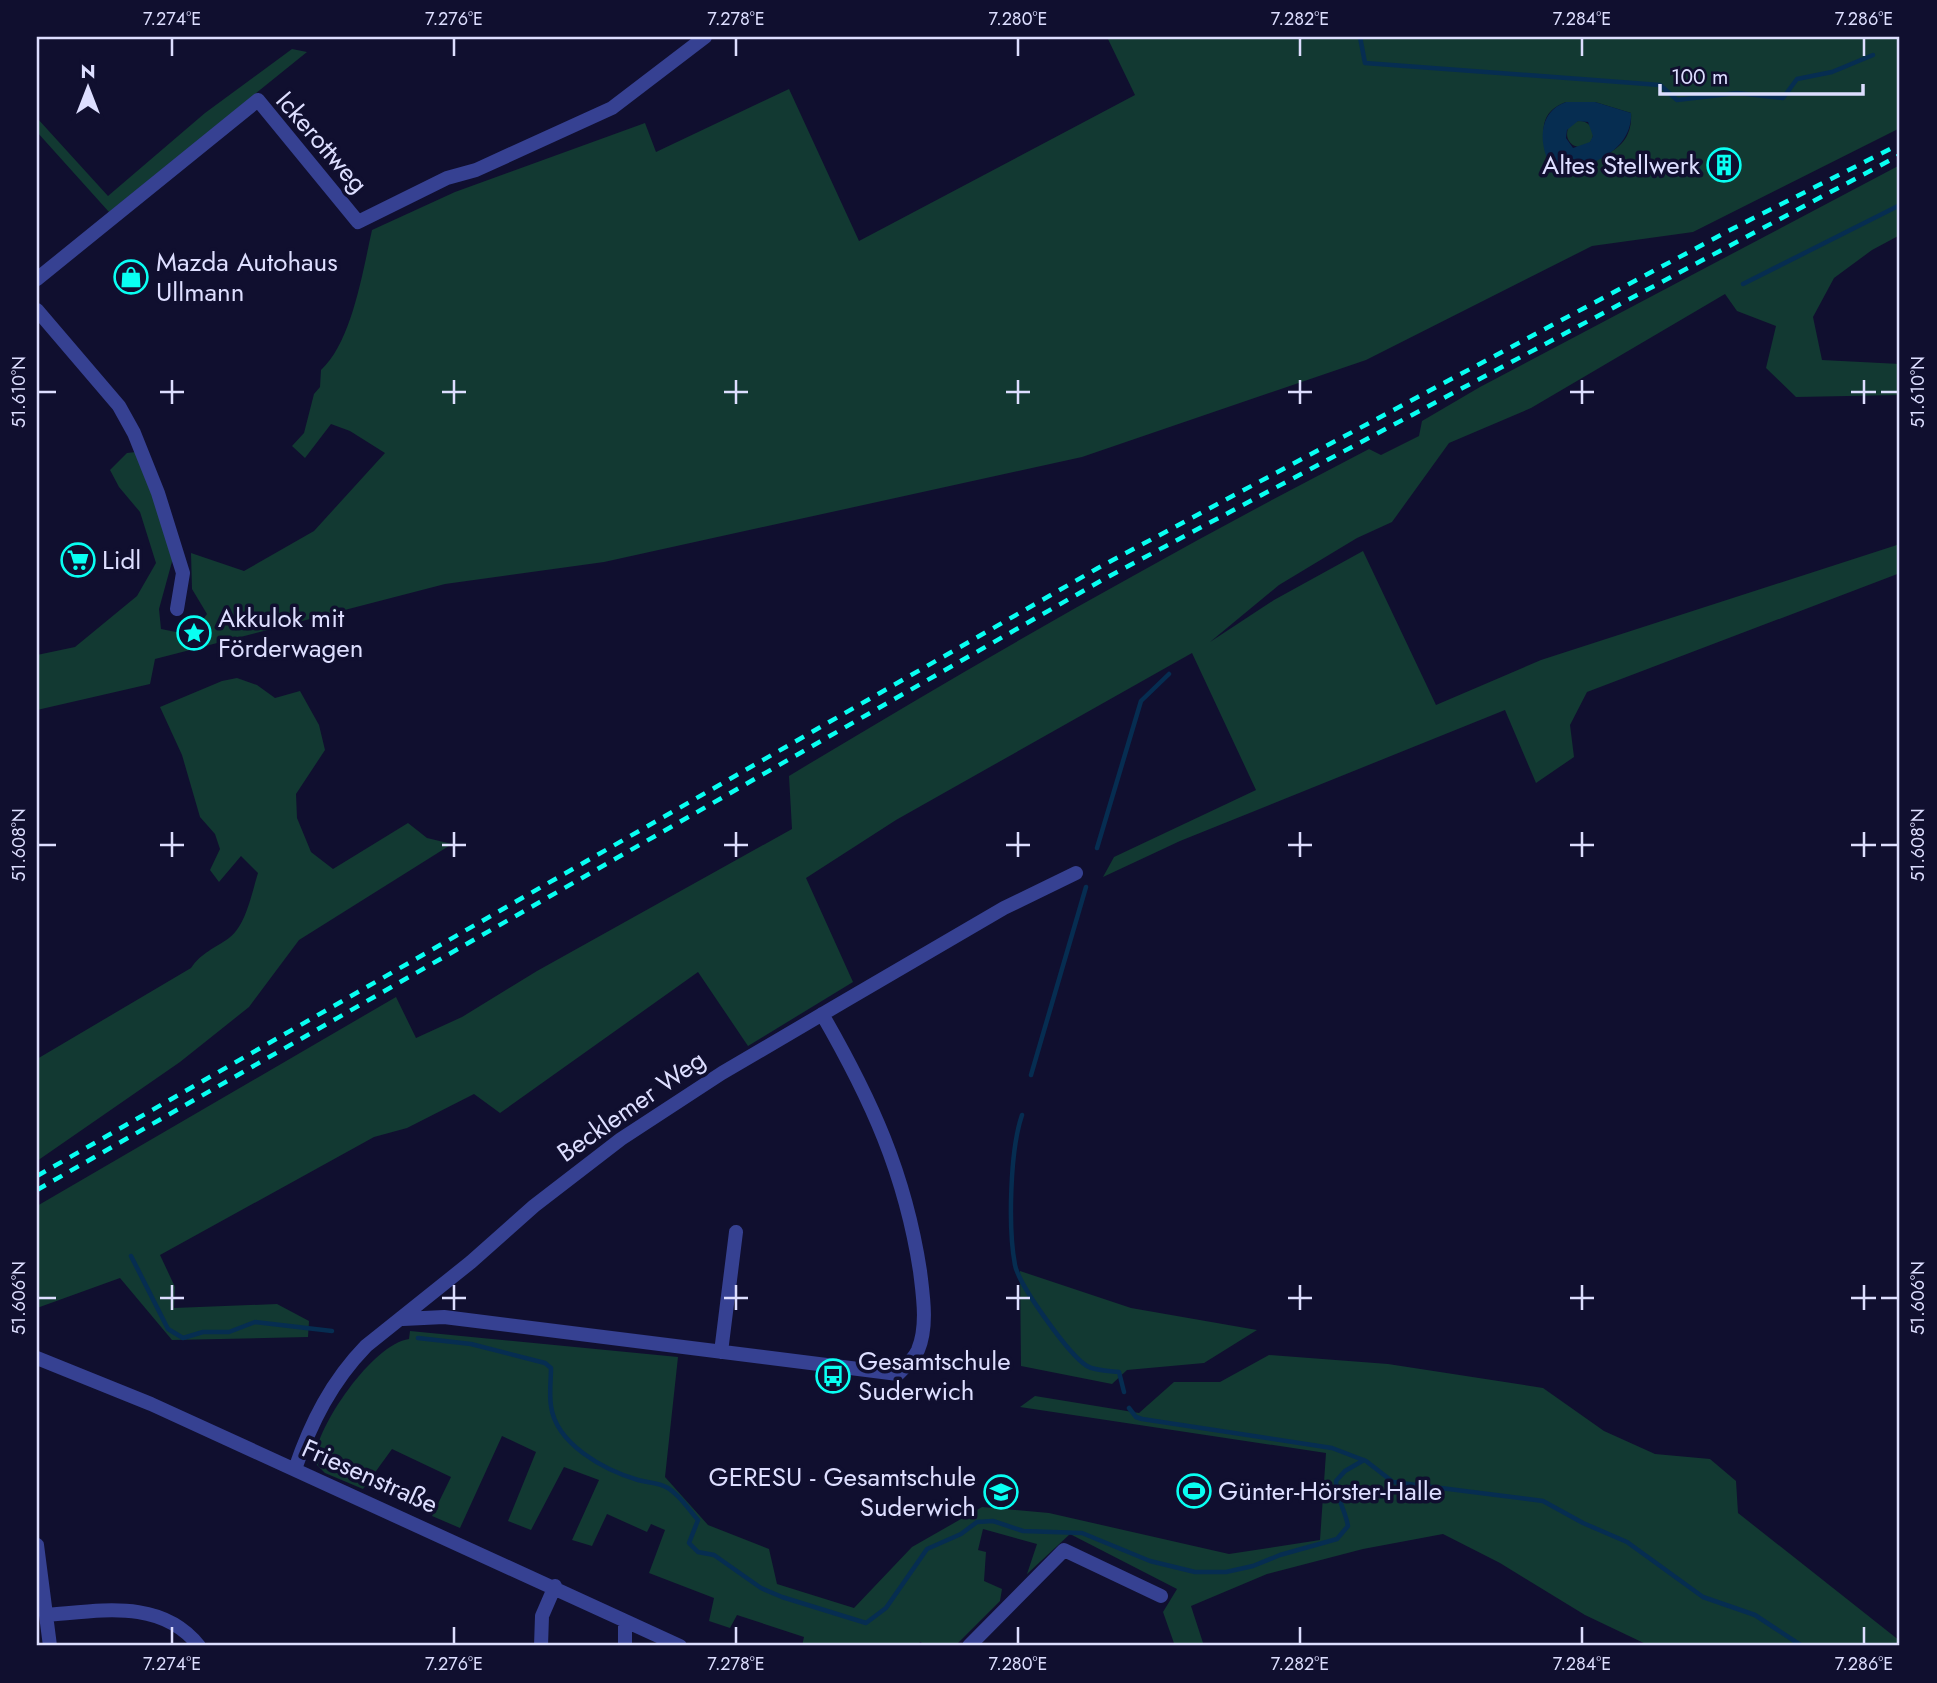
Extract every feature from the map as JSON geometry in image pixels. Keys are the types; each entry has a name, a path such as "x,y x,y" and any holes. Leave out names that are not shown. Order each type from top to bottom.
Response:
{"street":[{"name":"Ickerottweg","path":"37,279 258,100 358,222 447,178 476,170 612,108 705,37"},
{"path":"37,310 119,406 134,433 158,493 183,573 177,609"},
{"name":"Becklemer Weg","path":"295,1469 308,1433 343,1370 366,1346 402,1319 534,1206 621,1139 722,1073 822,1014 1004,908 1076,873"},
{"path":"402,1319 444,1317 898,1374 918,1352 923,1330 922,1287 909,1208 888,1141 864,1087 822,1014"},
{"path":"721,1352 736,1232"},
{"name":"Friesenstraße","path":"37,1358 151,1404 555,1586 625,1622 680,1646"},
{"path":"37,1545 43,1621 50,1646"},
{"path":"969,1646 1064,1550 1161,1596"},
{"path":"541,1646 542,1616 555,1586"},
{"path":"43,1621 139,1611 166,1618 188,1632 199,1646"},
{"path":"625,1622 625,1646"}],"green space":[{"path":"1107,37 1900,37 1900,128 1693,232 1592,246 1366,360 1082,457 604,562 445,584 155,659 150,684 37,710 37,655 75,647 137,596 156,563 140,512 119,487 110,470 127,453 136,452 143,466 173,558 159,609 161,629 176,632 197,628 207,614 192,589 191,553 244,571 314,531 385,453 350,431 331,424 305,458 292,446 304,433 314,394 320,387 321,370 332,358 348,324 372,230 455,192 645,123 656,152 789,89 859,241 1135,95","holes":["1566,102 1595,102 1631,113 1630,128 1624,140 1616,149 1604,155 1550,165 1544,137 1545,120 1549,113"]},
{"path":"292,49 307,52 109,212 37,132 37,118 108,196 205,113"},
{"path":"1580,121 1589,125 1593,134 1589,143 1580,147 1571,143 1567,134 1571,125"},
{"path":"1900,165 1900,235 1872,250 1834,278 1813,317 1822,360 1900,364 1900,395 1796,397 1766,368 1776,326 1737,311 1725,294 1531,408 1449,443 1392,522 1357,538 1279,585 1210,642 1274,600 1363,551 1436,705 1541,660 1900,544 1900,573 1587,692 1570,725 1574,757 1536,783 1505,710 1180,841 1103,877 1114,857 1256,790 1192,653 896,820 806,878 853,982 748,1046 698,972 500,1113 474,1094 407,1128 374,1137 160,1255 175,1287 174,1308 277,1304 309,1321 308,1337 172,1340 120,1278 37,1308 37,1206 396,997 416,1038 462,1017 537,971 792,829 789,776 860,733 1222,527 1369,449 1381,455 1419,436 1422,421 1480,387"},
{"path":"237,678 257,685 275,698 300,691 319,725 325,750 296,794 297,818 311,852 333,869 408,823 427,838 452,844 299,940 249,1007 180,1062 37,1161 37,1059 191,968 204,954 235,933 244,917 258,873 241,856 219,882 210,870 220,849 215,834 200,817 182,755 160,707 222,681"},
{"path":"1020,1271 1131,1308 1257,1330 1204,1363 1127,1370 1112,1384 1021,1366"},
{"path":"410,1331 678,1357 665,1477 708,1525 769,1549 777,1584 854,1608 912,1547 982,1507 1049,1513 1229,1554 1320,1540 1326,1453 1020,1407 1035,1396 1139,1413 1174,1382 1220,1382 1269,1355 1388,1364 1543,1388 1604,1431 1655,1454 1710,1459 1736,1481 1738,1513 1900,1641 1900,1646 1650,1646 1585,1615 1500,1563 1443,1534 1363,1549 1267,1574 1191,1606 1204,1646 1175,1646 1163,1612 1177,1589 1070,1534 1027,1574 1037,1544 983,1529 978,1550 986,1552 984,1581 1002,1589 1000,1601 955,1646 928,1646 920,1642 917,1646 802,1646 804,1637 737,1615 730,1628 709,1621 714,1598 649,1573 665,1530 651,1524 647,1532 607,1514 592,1546 572,1540 599,1480 564,1467 531,1530 508,1521 536,1452 502,1436 460,1528 432,1516 451,1477 392,1449 363,1489 325,1473 314,1462 317,1447 335,1409 379,1355 395,1344 409,1339"}],"water":[{"path":"1566,102 1595,102 1631,113 1630,126 1616,148 1606,156 1580,167 1553,170 1545,151 1543,131 1545,122 1556,107","holes":["1578,121 1588,122 1593,136 1590,142 1573,148 1566,138 1567,130"]}],"waterway":[{"path":"1360,37 1365,63 1660,85 1677,100 1737,93 1783,98 1797,79 1832,72 1873,55"},
{"path":"1743,284 1900,205"},
{"path":"1097,848 1141,701 1169,674"},
{"path":"1031,1075 1086,887"},
{"path":"1022,1115 1011,1189 1011,1231 1015,1265 1025,1288 1069,1348 1090,1368 1119,1372 1124,1392"},
{"path":"131,1256 168,1329 183,1338 203,1332 229,1332 255,1322 332,1331"},
{"path":"418,1338 471,1344 545,1363 551,1368 551,1406 562,1432 584,1454 611,1470 673,1491 698,1520 689,1543 698,1552 714,1555 761,1588 782,1597 866,1623 886,1608 927,1549 961,1534 977,1522 993,1521 1023,1531 1082,1533 1150,1561 1195,1572 1226,1572 1253,1566 1280,1555 1337,1539 1348,1526 1337,1493 1336,1481 1345,1471 1364,1460"},
{"path":"1129,1408 1136,1417 1142,1419 1332,1448 1366,1461 1393,1482 1543,1501 1583,1523 1627,1542 1703,1597 1755,1615 1802,1646"}],"railway":[{"path":"37,1176 1098,568 1730,230 1900,144"},
{"path":"37,1190 1104,579 1900,155"}],"place":[{"name":"Altes Stellwerk","path":"1724,165"},
{"name":"Mazda Autohaus Ullmann","path":"131,277"},
{"name":"Lidl","path":"78,560"},
{"name":"Akkulok mit Förderwagen","path":"194,633"},
{"name":"Gesamtschule Suderwich","path":"833,1376"},
{"name":"Günter-Hörster-Halle","path":"1194,1491"},
{"name":"GERESU - Gesamtschule Suderwich","path":"1001,1492"}]}
